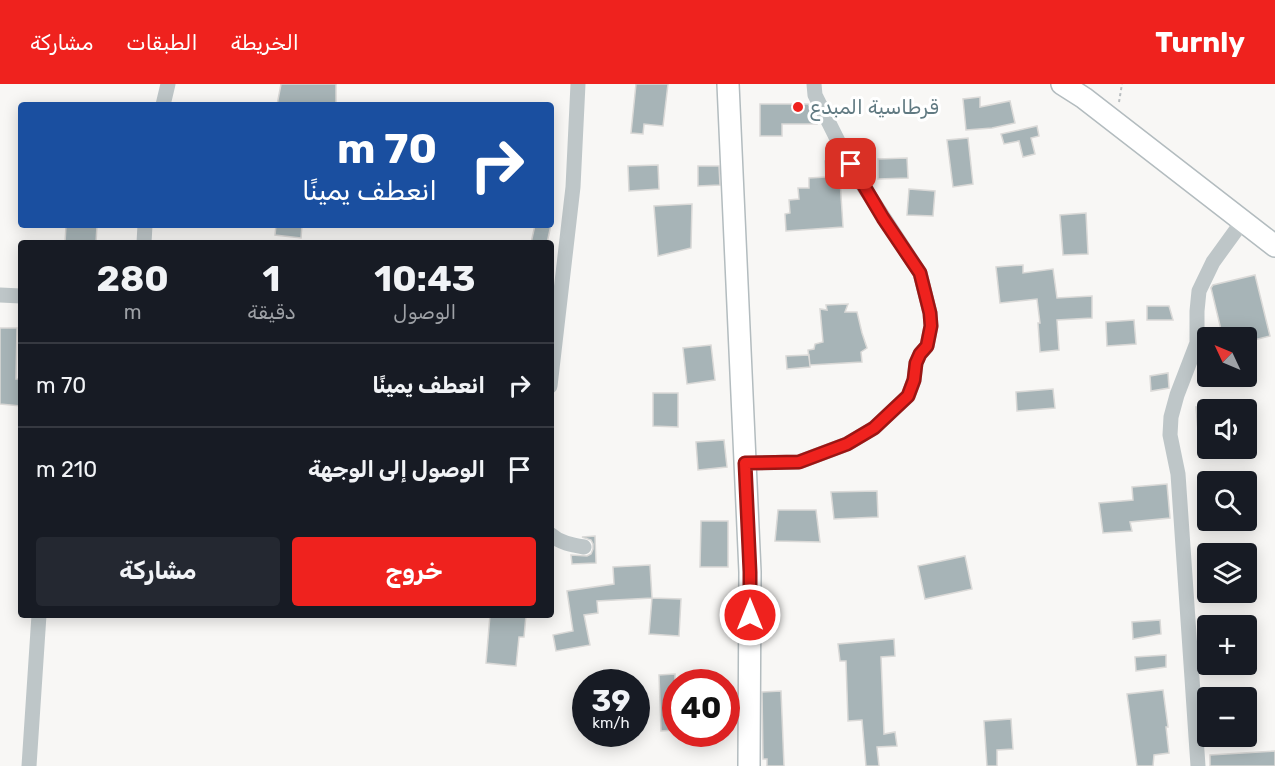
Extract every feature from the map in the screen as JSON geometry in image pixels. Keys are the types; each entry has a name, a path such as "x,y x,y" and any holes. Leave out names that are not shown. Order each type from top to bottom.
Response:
{"street":[{"path":"164,102 168,84"},
{"path":"554,346 573,187 578,84"},
{"path":"728,84 750,572 749,766"},
{"path":"745,463 799,462 847,444 874,428 908,396 914,380 916,363 927,346 931,326 920,273 862,184 840,145 815,95 814,84"},
{"path":"1062,84 1084,98 1275,246"},
{"path":"1198,766 1179,486 1170,435 1171,417 1197,343 1199,291 1213,262 1242,222"},
{"path":"0,295 18,296"},
{"path":"554,537 569,545 584,547"},
{"path":"29,766 39,618"}],"building":[{"path":"281,84 336,84 336,102 278,102"},
{"path":"636,84 668,84 663,126 644,124 643,134 631,133"},
{"path":"980,97 980,107 1010,101 1015,123 966,130 963,99"},
{"path":"760,104 808,104 817,124 782,124 782,136 760,136"},
{"path":"1037,126 1039,136 1031,138 1035,154 1023,157 1019,141 1004,144 1001,134"},
{"path":"968,138 973,184 953,187 947,140"},
{"path":"907,158 908,178 878,179 878,159"},
{"path":"825,161 838,161 839,164 843,227 786,231 785,214 790,213 789,200 799,199 798,188 809,188 809,178 826,177"},
{"path":"658,165 659,189 629,191 628,166"},
{"path":"698,166 719,166 720,185 698,186"},
{"path":"909,189 935,191 933,216 907,215"},
{"path":"692,204 691,248 658,256 654,206"},
{"path":"1086,213 1088,254 1063,255 1060,215"},
{"path":"66,228 97,228 96,240 65,240"},
{"path":"276,228 302,228 301,238 275,235"},
{"path":"534,228 550,228 548,240 532,240"},
{"path":"1023,265 1023,273 1053,269 1057,298 1092,296 1092,318 1057,320 1059,350 1040,352 1037,299 1000,303 996,267"},
{"path":"1255,275 1270,336 1257,339 1257,327 1220,327 1211,288 1213,285"},
{"path":"848,304 845,312 857,312 867,348 861,352 862,362 810,365 808,350 814,349 815,344 823,342 820,309 827,310 826,305"},
{"path":"1147,306 1169,306 1173,320 1147,320"},
{"path":"1134,320 1136,344 1107,346 1106,322"},
{"path":"0,328 17,328 18,406 0,404"},
{"path":"711,345 715,380 687,384 683,348"},
{"path":"809,355 810,367 787,369 786,356"},
{"path":"1168,373 1169,388 1151,391 1150,376"},
{"path":"1053,389 1055,408 1017,411 1016,392"},
{"path":"653,393 678,393 678,427 653,426"},
{"path":"724,440 727,467 698,470 696,442"},
{"path":"1167,484 1170,518 1130,522 1132,531 1103,533 1099,503 1133,500 1132,487"},
{"path":"877,491 878,517 834,519 831,492"},
{"path":"778,510 816,510 820,542 775,541"},
{"path":"701,521 728,521 728,567 700,567"},
{"path":"595,536 596,563 572,564 571,555 587,556 593,549 591,540 582,537"},
{"path":"965,556 972,589 925,599 918,566"},
{"path":"650,565 652,598 597,601 598,613 584,615 590,645 556,651 553,635 573,631 567,591 614,584 613,567"},
{"path":"652,598 681,599 679,636 649,634"},
{"path":"490,618 526,618 524,637 519,637 516,666 486,663"},
{"path":"1160,620 1161,634 1133,639 1132,622"},
{"path":"894,639 895,656 881,657 884,734 895,732 897,746 877,747 879,766 866,766 862,720 848,721 846,661 840,661 838,644"},
{"path":"1166,655 1166,667 1136,671 1135,657"},
{"path":"659,675 662,675 661,731"},
{"path":"1163,690 1169,753 1154,755 1153,766 1137,766 1127,694"},
{"path":"781,691 784,766 767,766 767,759 763,759 762,692"},
{"path":"1011,719 1013,749 997,750 997,766 987,766 984,721"},
{"path":"1275,751 1275,766 1210,766 1210,755"}],"place":[{"name":"قرطاسية المبدع","path":"798,107"}],"route":[{"path":"750,615 745,463 799,462 847,444 874,428 908,396 914,380 916,363 927,346 931,326 930,313 920,273 883,218 851,164"}]}
